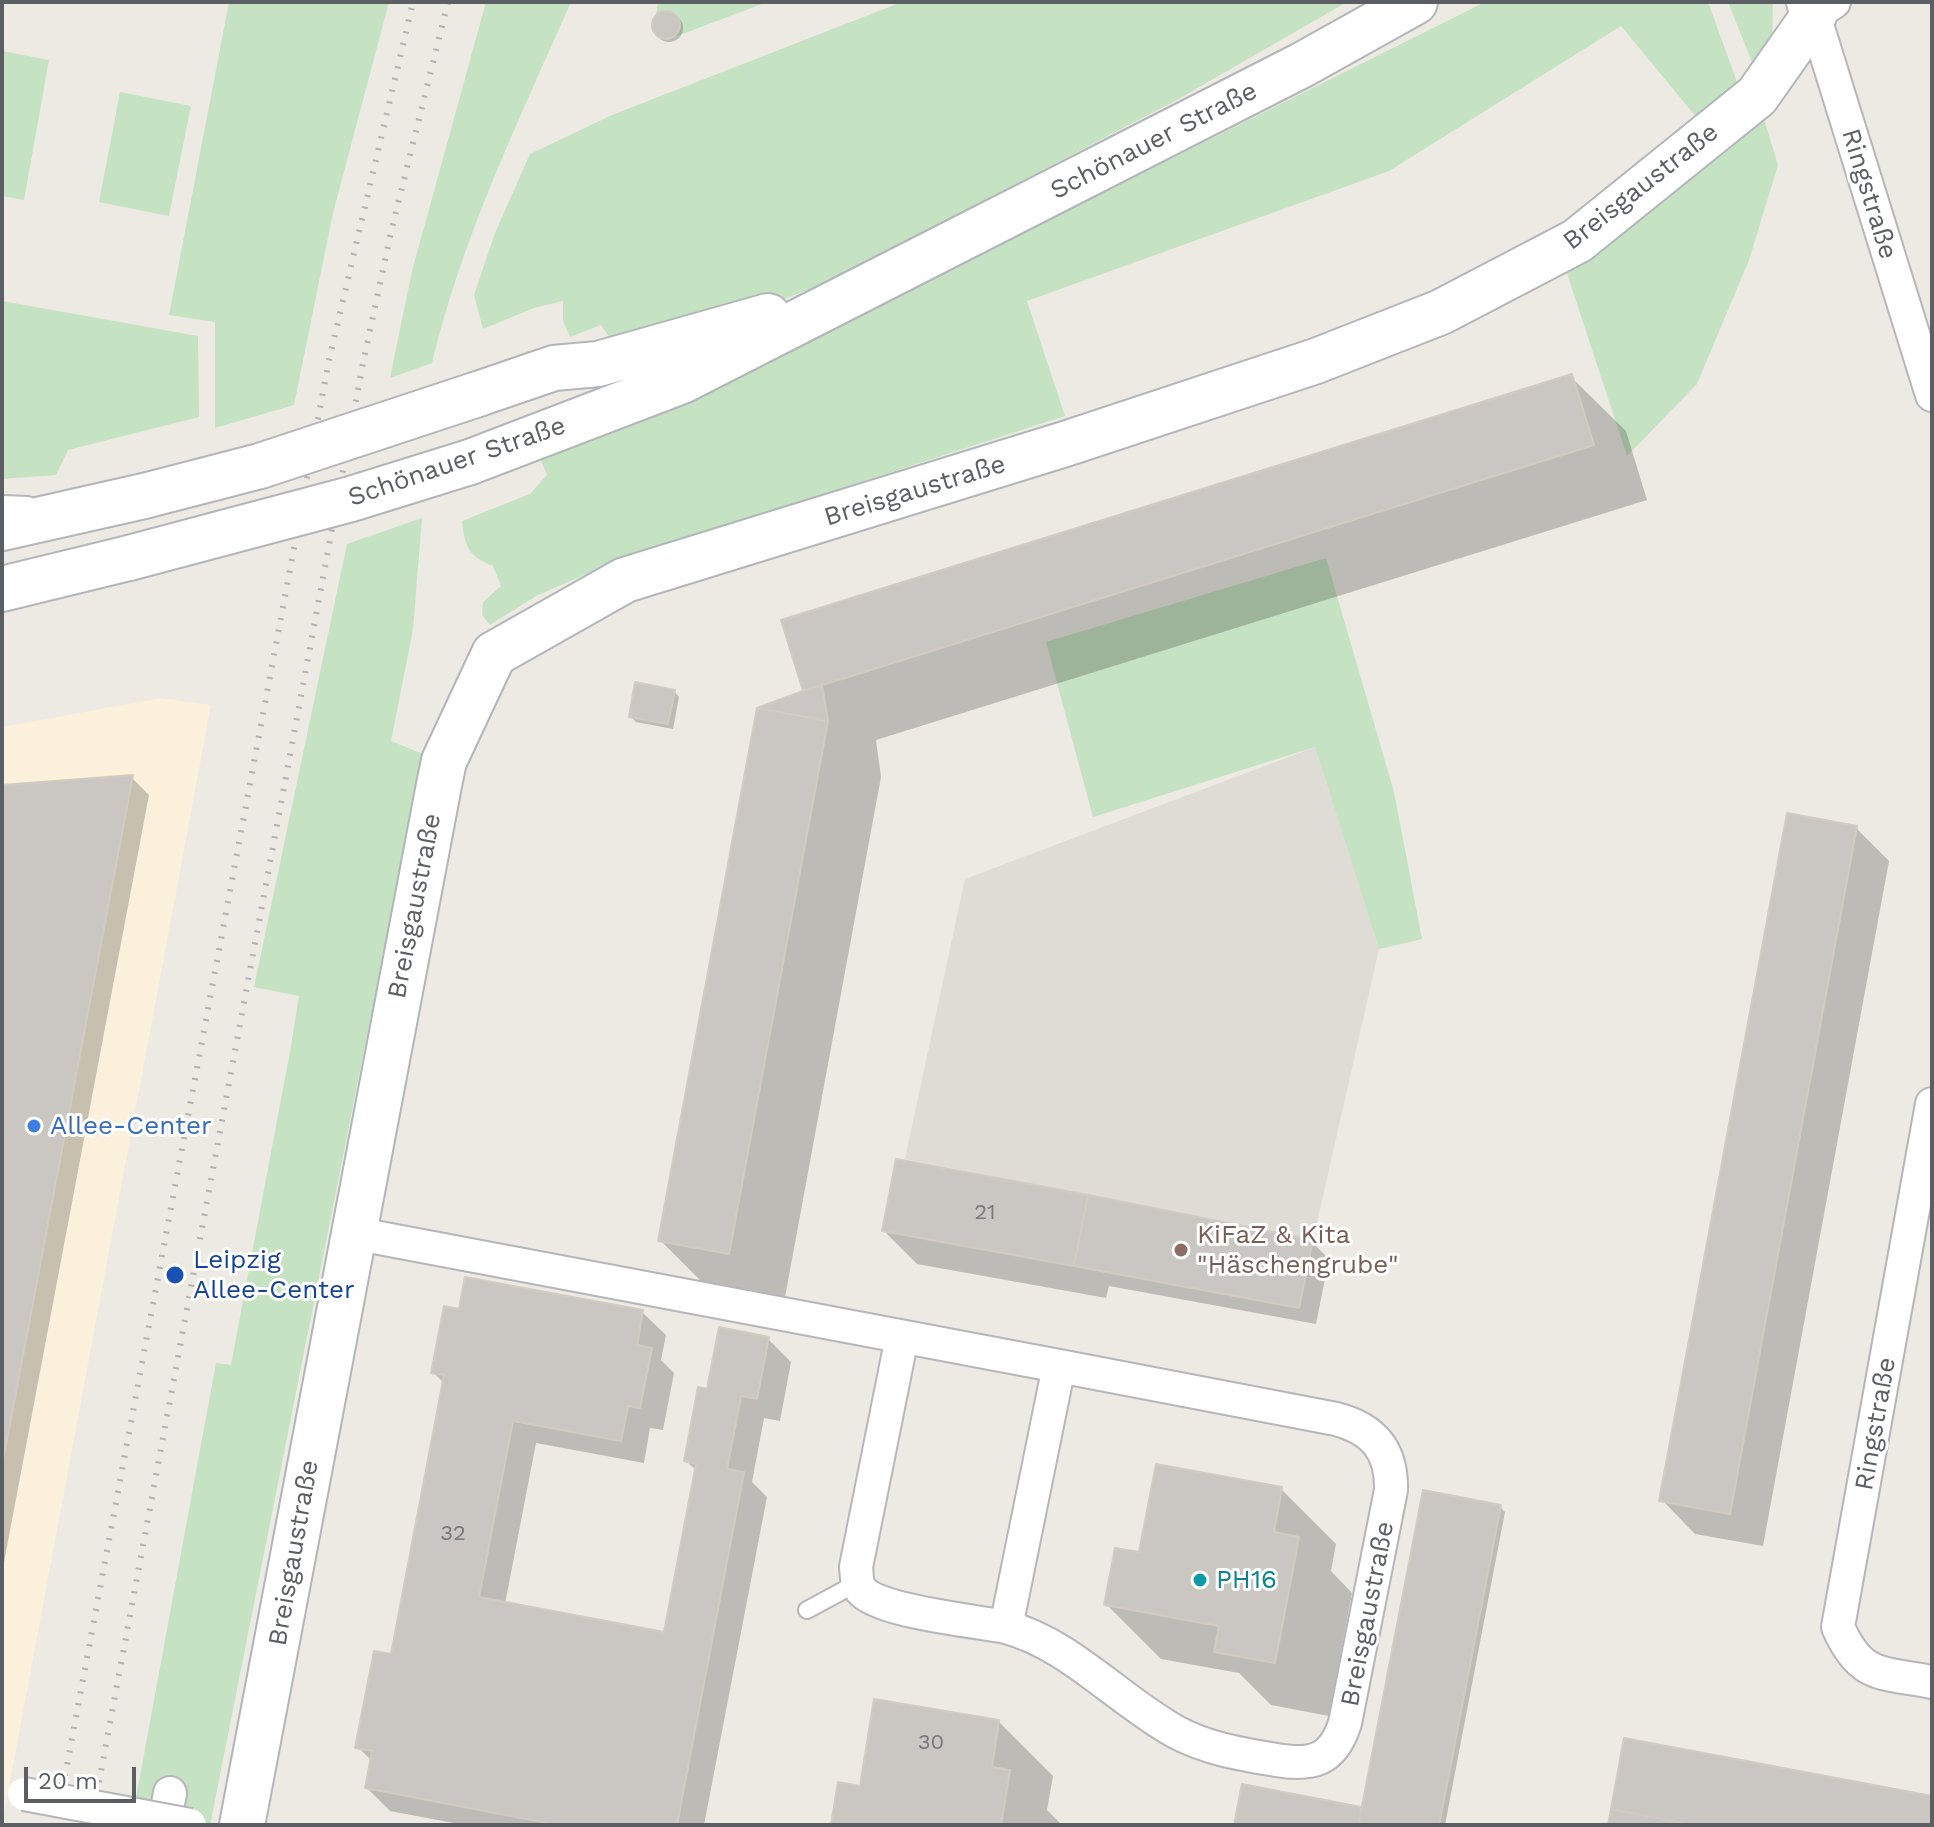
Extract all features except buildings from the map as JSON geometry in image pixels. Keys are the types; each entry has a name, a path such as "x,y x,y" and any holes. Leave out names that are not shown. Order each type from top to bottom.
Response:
{"street":[{"name":"Schönauer Straße","path":"18,592 129,558 351,499 470,462 682,381 1302,65 1415,2"},
{"name":"Ringstraße","path":"1819,6 1932,395"},
{"name":"Breisgaustraße","path":"242,1825 444,761 494,654 625,580 1080,440 1316,361 1441,312 1560,252 1757,96 1819,6"},
{"name":"Schönauer Straße","path":"2,528 260,466 554,368 598,364 769,316 892,276"},
{"name":"Ringstraße","path":"1932,1104 1838,1627 1849,1652 1866,1669 1932,1682"},
{"name":"Breisgaustraße","path":"353,1233 1336,1419 1365,1430 1384,1449 1392,1471 1391,1490 1345,1723 1333,1751 1312,1763 1207,1746 1157,1720 1055,1649 1006,1627 886,1604 870,1598 857,1583"},
{"path":"857,1583 856,1567 902,1337"},
{"path":"1006,1627 1059,1366"},
{"path":"11,1791 175,1813"}],"lane":[{"path":"2,504 90,509"},
{"path":"807,1610 857,1583"}],"shaded area":[{"path":"161,698 211,705 2,1825 2,727"},
{"path":"1315,747 1379,949 1313,1240 905,1159 965,879"}],"green space":[{"path":"229,2 389,2 333,213 294,405 215,428 215,322 169,315"},
{"path":"486,2 571,2 475,225 444,316 432,363 390,378 412,271"},
{"path":"658,2 767,2 672,38 660,38 653,31"},
{"path":"902,2 1347,2 1175,101 825,283 776,302 617,348 601,325 570,337 563,321 563,301 534,308 483,329 474,295 495,233 530,154 612,115"},
{"path":"1485,2 1708,2 1737,82 1697,118 1621,26 1389,171 1027,301 1065,416 616,561 536,596 490,625 482,615 483,602 501,586 493,566 469,550 462,521 530,494 547,475 539,456 826,331"},
{"path":"1728,2 1773,2 1772,43 1754,67"},
{"path":"2,51 49,60 24,200 2,196"},
{"path":"120,92 191,106 169,216 99,202"},
{"path":"1757,96 1778,165 1749,260 1697,384 1627,456 1560,252"},
{"path":"2,301 198,336 199,417 68,450 56,475 2,479"},
{"path":"422,518 413,629 391,741 423,754 210,1825 131,1825 216,1363 231,1365 291,1046 299,996 254,987 347,544"},
{"path":"1326,558 1394,792 1422,939 1379,949 1315,747 1093,817 1046,642"}],"railway":[{"path":"65,1776 329,360 413,2"},
{"path":"99,1782 362,368 391,232 448,2"}],"place":[{"name":"Allee-Center","path":"34,1126"},
{"name":"KiFaZ & Kita \"Häschengrube\"","path":"1181,1250"},
{"name":"Leipzig Allee-Center","path":"175,1275"},
{"name":"PH16","path":"1200,1580"}]}
